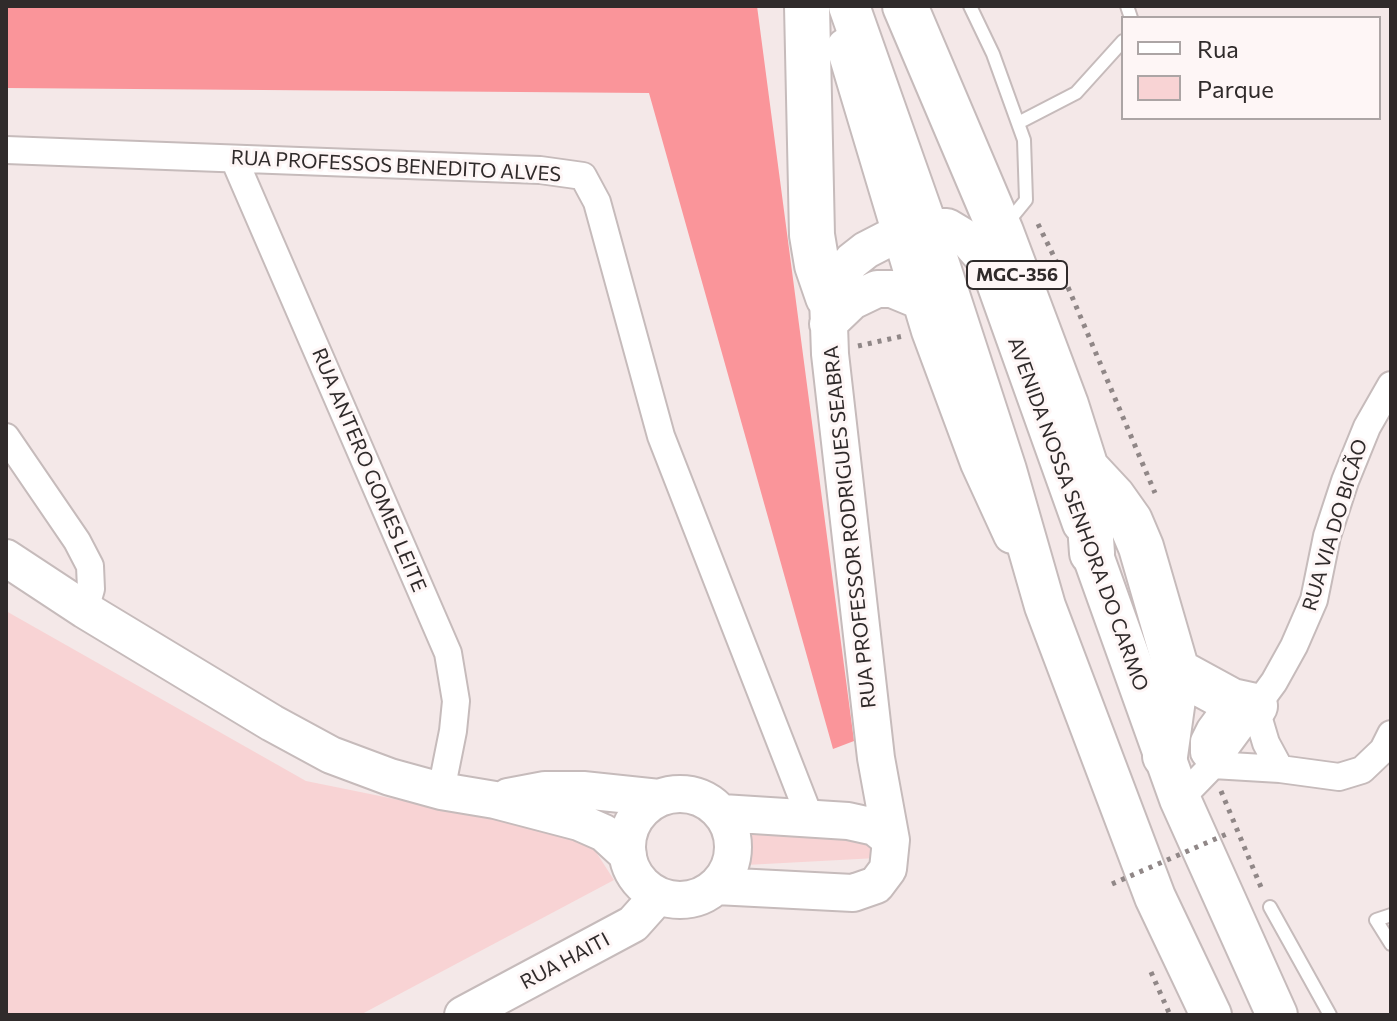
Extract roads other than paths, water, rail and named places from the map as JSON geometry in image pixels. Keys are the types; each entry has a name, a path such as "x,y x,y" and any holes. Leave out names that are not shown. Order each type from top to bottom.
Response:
{"highway":[{"path":"807,6 812,235 828,310"},
{"name":"MGC-356","path":"905,6 1005,232 1066,405 1086,468 1092,553"},
{"path":"1086,468 1130,521 1141,547 1177,671 1165,756"},
{"path":"1177,671 1232,701 1255,706"}],"main road":[{"name":"MGC-356","path":"849,6 913,230 992,467 1155,897 1211,1015"},
{"name":"AVENIDA NOSSA SENHORA DO CARMO","path":"1092,553 1180,799 1277,1015"}],"street":[{"name":"MGC-356","path":"834,6 913,230 916,317 992,467"},
{"name":"AVENIDA NOSSA SENHORA DO CARMO","path":"895,6 931,112 1005,232 1050,438 1092,553"},
{"name":"RUA PROFESSOS BENEDITO ALVES","path":"6,150 540,170 583,176 597,202 661,436 810,818"},
{"name":"RUA ANTERO GOMES LEITE","path":"234,159 448,653 456,701 441,791"},
{"path":"828,310 838,277 866,250 913,230 947,227 967,239 1005,232"},
{"path":"828,310 877,289 892,289 916,317"},
{"name":"RUA PROFESSOR RODRIGUES SEABRA","path":"828,310 876,758 891,840"},
{"name":"RUA VIA DO BICÃO","path":"1255,706 1274,682 1314,600 1327,536 1345,481 1367,427 1391,385"},
{"path":"6,437 77,541 90,566 91,589 85,610"},
{"path":"992,467 1022,467 1037,456 1050,438"},
{"path":"6,558 85,610 331,755 390,777 441,791 495,800 579,822 604,833 628,855"},
{"path":"1213,765 1204,753 1204,741 1210,729 1221,714 1255,706 1266,743 1280,769"},
{"path":"1180,799 1213,765 1339,777 1362,770 1383,750 1391,734"},
{"name":"RUA PROFESSOR RODRIGUES SEABRA","path":"848,821 862,800 876,758"},
{"path":"495,800 545,790 583,790 659,798 676,794 693,795 709,802 722,813 734,843 726,874 703,895 689,900 673,900 658,896 638,879 628,855 628,838 634,821 644,808 659,798"},
{"path":"716,886 853,893 866,891 876,885 888,869 891,840 875,827 848,821 722,813"},
{"name":"RUA HAITI","path":"463,1015 633,924 658,896"}],"lane":[{"path":"970,6 993,54 1024,140 1005,232"},
{"path":"1018,123 1076,93 1121,43"},
{"path":"1270,907 1330,1015"},
{"path":"1391,917 1376,920 1391,944"}]}
